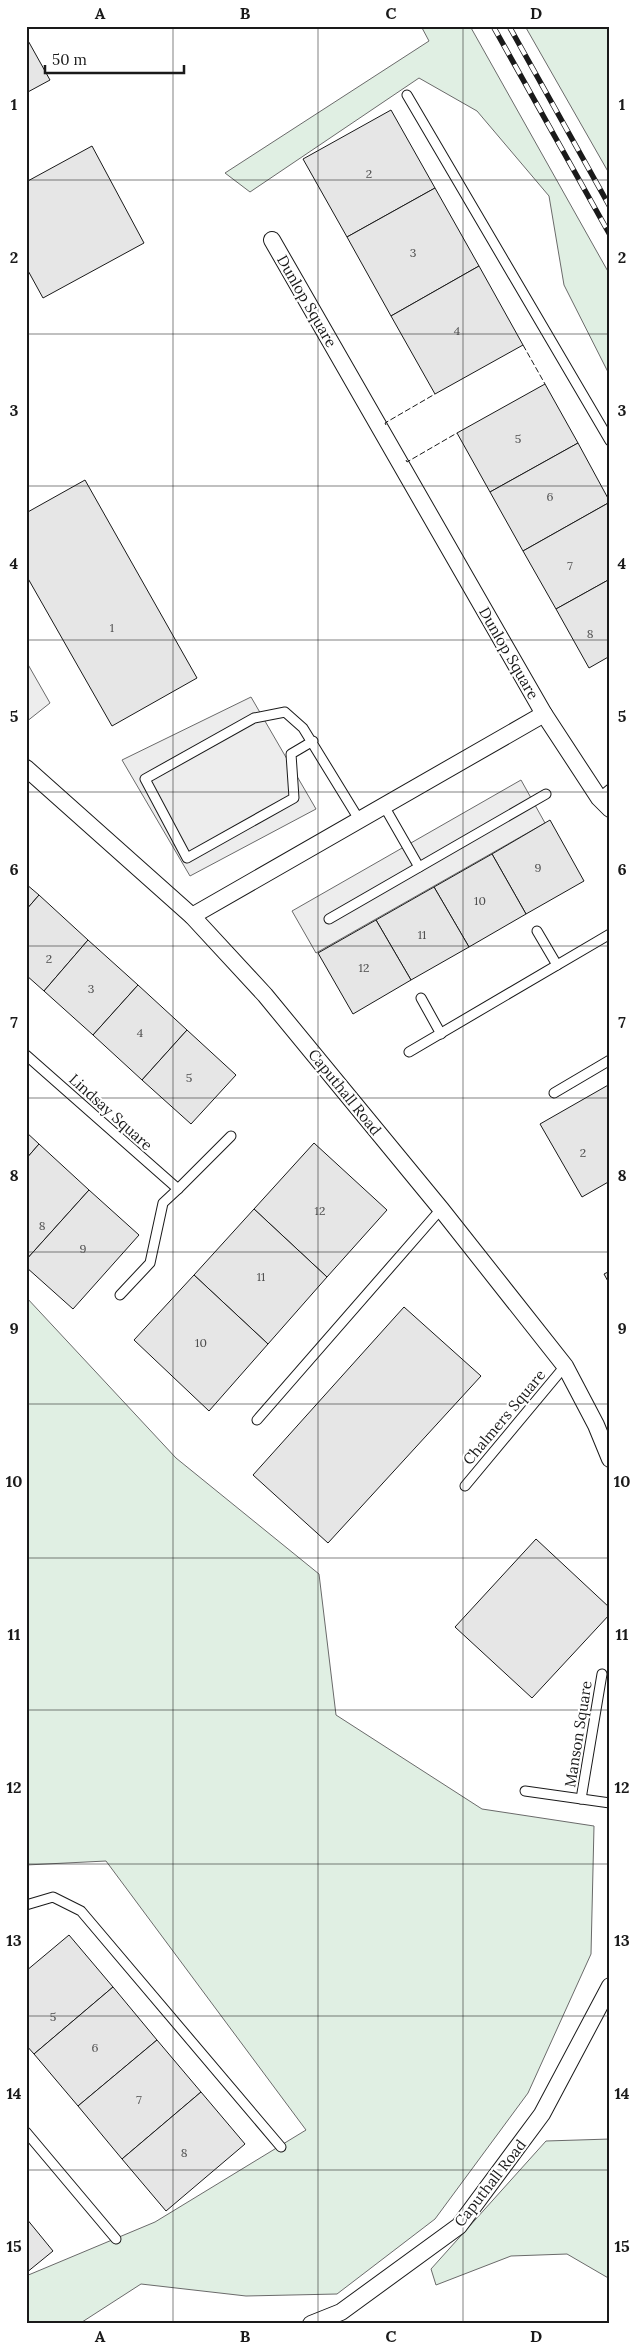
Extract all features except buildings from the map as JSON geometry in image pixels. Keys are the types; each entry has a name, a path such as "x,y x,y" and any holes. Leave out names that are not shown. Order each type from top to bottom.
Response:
{"street":[{"name":"Dunlop Square","path":"192,916 544,714 272,240"},
{"path":"544,714 606,799"},
{"name":"Caputhall Road","path":"26,768 192,916 265,994 441,1209 565,1366 596,1425 610,1460"},
{"name":"Caputhall Road","path":"311,2324 342,2312 459,2226 542,2114 610,1986"}],"lane":[{"path":"408,95 610,441"},
{"path":"312,741 291,754 294,798 187,858 145,779 254,718 285,712 303,728 312,741 360,821"},
{"path":"329,919 546,794"},
{"path":"384,806 419,867"},
{"path":"537,931 557,965"},
{"path":"408,1052 610,934"},
{"path":"421,998 441,1034"},
{"name":"Lindsay Square","path":"26,1055 178,1189"},
{"path":"554,1093 610,1060"},
{"path":"120,1295 150,1263 163,1203 231,1136"},
{"path":"257,1420 441,1209"},
{"name":"Chalmers Square","path":"465,1486 565,1366"},
{"name":"Manson Square","path":"581,1799 602,1674"},
{"name":"Manson Square","path":"525,1791 610,1803"},
{"path":"26,1905 53,1897 80,1911 281,2146"},
{"path":"26,2132 116,2239"}],"green space":[{"path":"421,26 470,26 610,275 610,376 564,285 549,196 477,111 419,78 250,192 225,173 429,41"},
{"path":"525,26 610,26 610,175"},
{"path":"26,1297 176,1458 319,1574 336,1715 482,1809 594,1826 591,1954 528,2093 435,2219 337,2294 246,2296 141,2284 79,2324 26,2324 26,2276 155,2222 306,2130 106,1861 26,1865"},
{"path":"610,2139 610,2279 567,2254 511,2256 436,2285 431,2269 546,2141"}],"shaded area":[{"path":"26,661 50,703 26,722"},
{"path":"251,697 316,809 190,876 122,760"},
{"path":"521,780 545,823 316,953 292,911"}],"railway":[{"path":"493,26 610,235"},
{"path":"509,26 610,207"}],"fence":[{"path":"523,345 545,384"},
{"path":"386,425 385,423 435,394"},
{"path":"406,460 407,462 457,433"}]}
